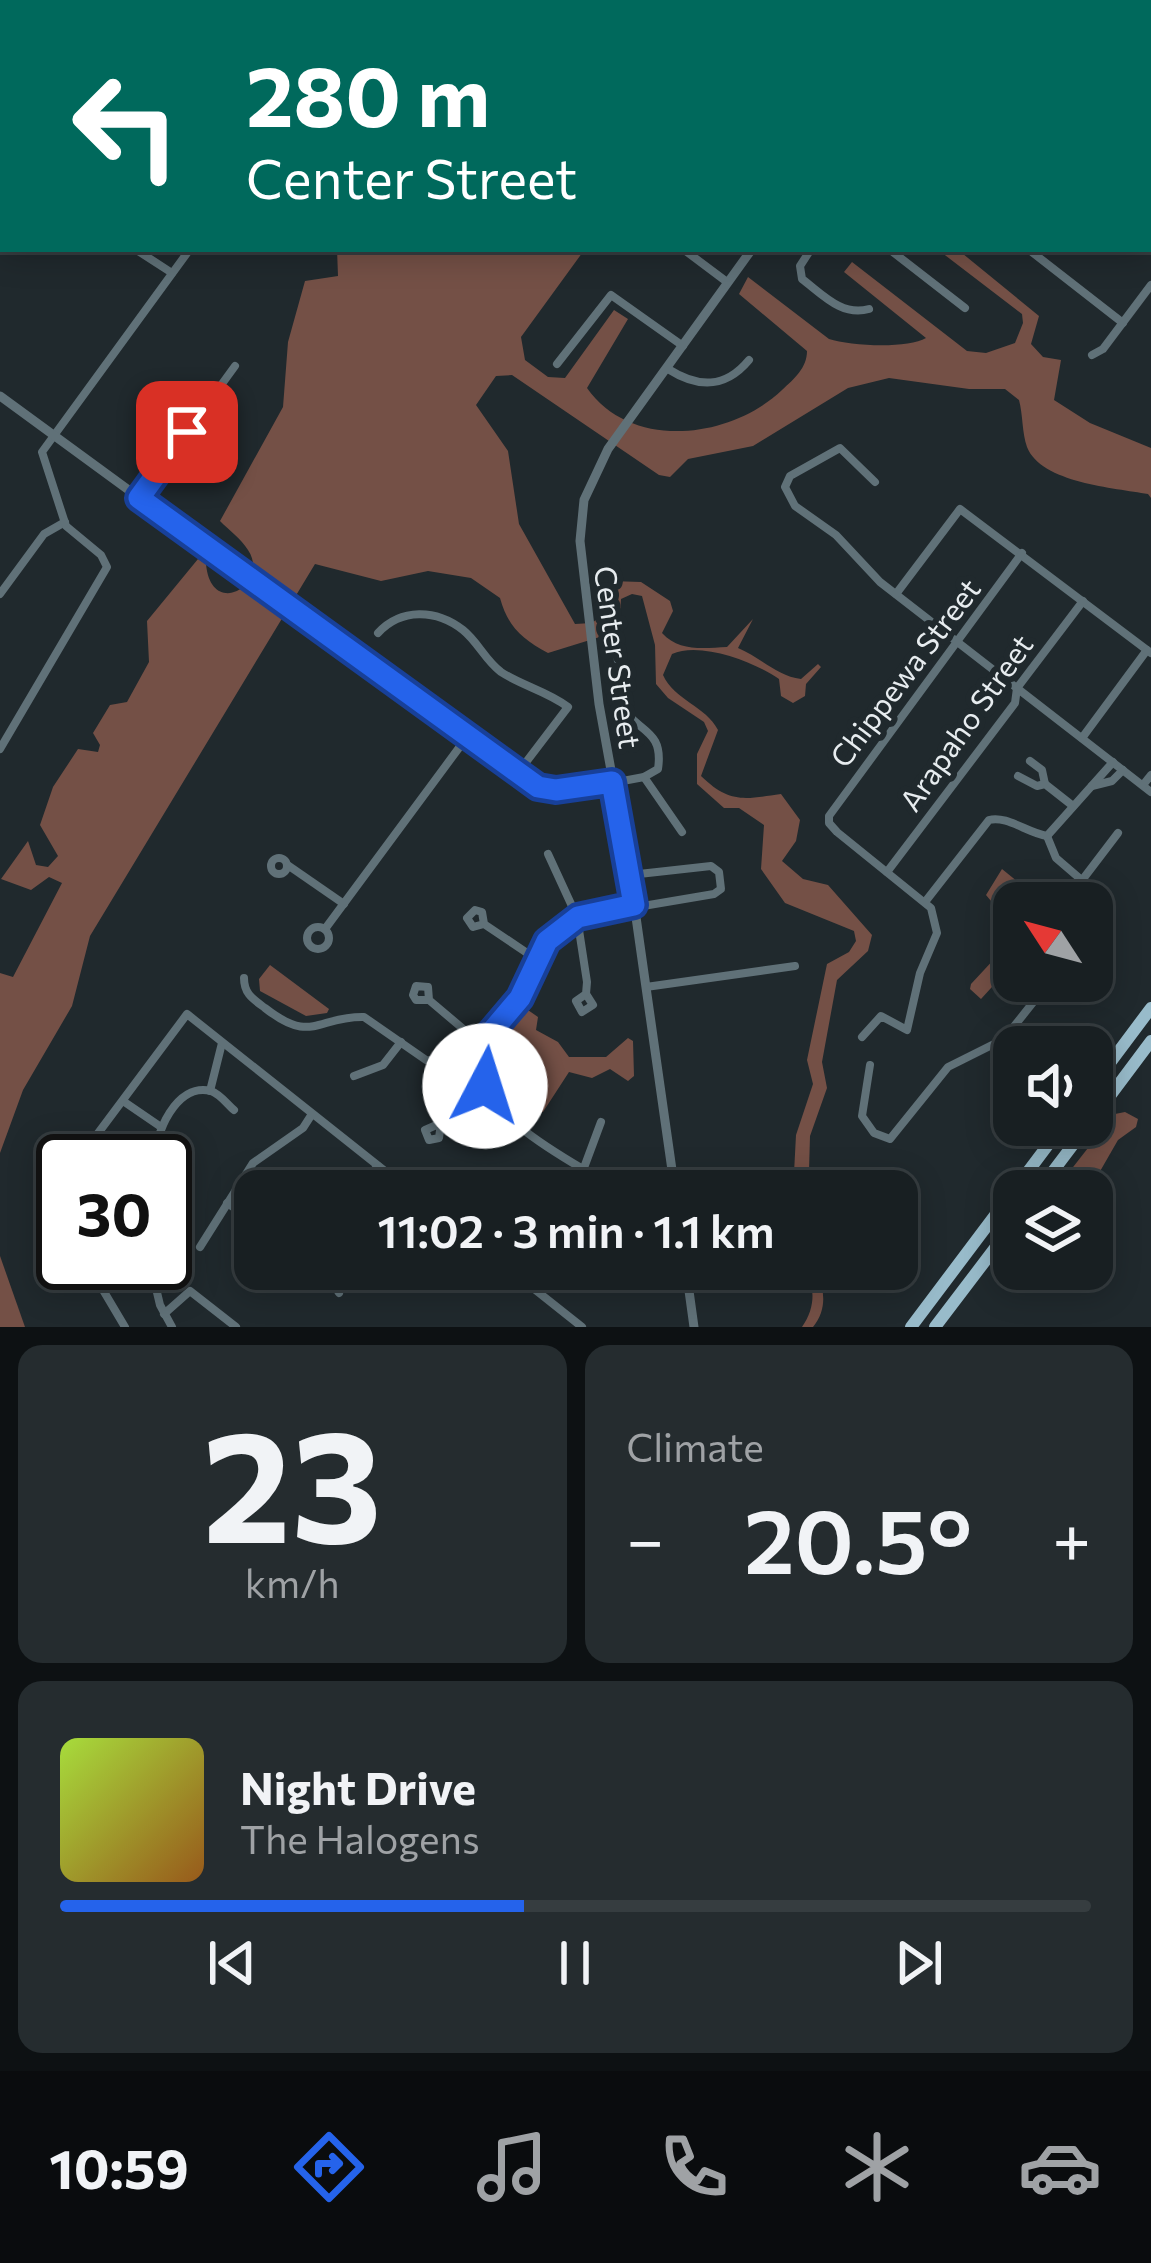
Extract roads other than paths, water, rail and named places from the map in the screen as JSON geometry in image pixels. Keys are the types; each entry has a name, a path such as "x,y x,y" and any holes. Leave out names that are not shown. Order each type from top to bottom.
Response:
{"main road":[{"path":"1113,1059 1151,1008"},
{"path":"1113,1091 1151,1041"},
{"path":"911,1327 1047,1146"},
{"path":"1054,1170 1072,1146"},
{"path":"935,1327 993,1251"}],"street":[{"path":"140,252 172,273"},
{"path":"0,749 106,572 104,559 64,522 41,457 188,252"},
{"path":"687,252 727,282"},
{"name":"Center Street","path":"672,1170 580,541 584,500 613,443 750,252"},
{"path":"809,252 800,266 802,279 843,308 869,309"},
{"path":"893,252 965,308"},
{"path":"1032,252 1123,323"},
{"path":"1092,355 1103,350 1151,285"},
{"path":"557,364 611,295 683,346"},
{"path":"668,369 693,382 714,384 734,376 749,360"},
{"path":"139,498 235,366"},
{"path":"0,397 538,787 556,790 612,782 644,777 658,769 656,738 622,706 617,648"},
{"path":"875,482 840,448 790,476 787,497 896,594 1147,788 1151,775"},
{"path":"896,594 960,509 1022,553 1149,652 1082,738"},
{"path":"0,594 44,534 64,522"},
{"name":"Chippewa Street","path":"887,872 837,832 829,820 831,810 1022,553"},
{"name":"Arapaho Street","path":"887,872 1015,703 1017,688 1083,601"},
{"path":"378,633 407,614 438,618 460,628 506,675 568,706 517,774"},
{"path":"325,929 467,737"},
{"path":"1030,761 1042,770 1045,784 1073,806"},
{"path":"1047,836 1113,762"},
{"path":"1091,786 1101,786 1123,770"},
{"path":"1018,776 1036,786 1045,784"},
{"path":"644,777 682,832"},
{"path":"925,902 988,820 1001,818 1047,836"},
{"path":"1083,879 1118,833"},
{"path":"1047,836 1051,852 1086,882"},
{"path":"548,854 578,917 586,994"},
{"path":"289,866 344,904"},
{"path":"601,1122 583,1169 532,1138 482,1081 477,1063 481,1044 520,998 536,959 555,933 584,909 621,901 634,905 714,894 722,880 711,866 630,875"},
{"path":"862,1036 880,1016 907,1030 920,973 937,933 925,902 887,872"},
{"path":"484,924 536,959"},
{"path":"646,988 795,966"},
{"path":"244,978 248,995 289,1025 317,1028 364,1017 427,1060 477,1063"},
{"path":"429,1000 481,1044"},
{"path":"871,1064 862,1116 874,1133 890,1138 953,1063 1004,1039 1033,1002"},
{"path":"97,1134 187,1014 383,1170"},
{"path":"210,1091 222,1042"},
{"path":"354,1076 383,1065 401,1042"},
{"path":"441,1123 482,1081"},
{"path":"210,1091 234,1110"},
{"path":"160,1134 184,1098 210,1091"},
{"path":"122,1101 161,1126"},
{"path":"200,1246 253,1163 303,1128 312,1114"},
{"path":"374,1170 378,1166"},
{"path":"227,1203 234,1208"},
{"path":"103,1290 125,1327"},
{"path":"157,1290 172,1327"},
{"path":"535,1290 582,1327"},
{"path":"689,1290 694,1327"},
{"path":"164,1314 190,1291 236,1327"}]}
